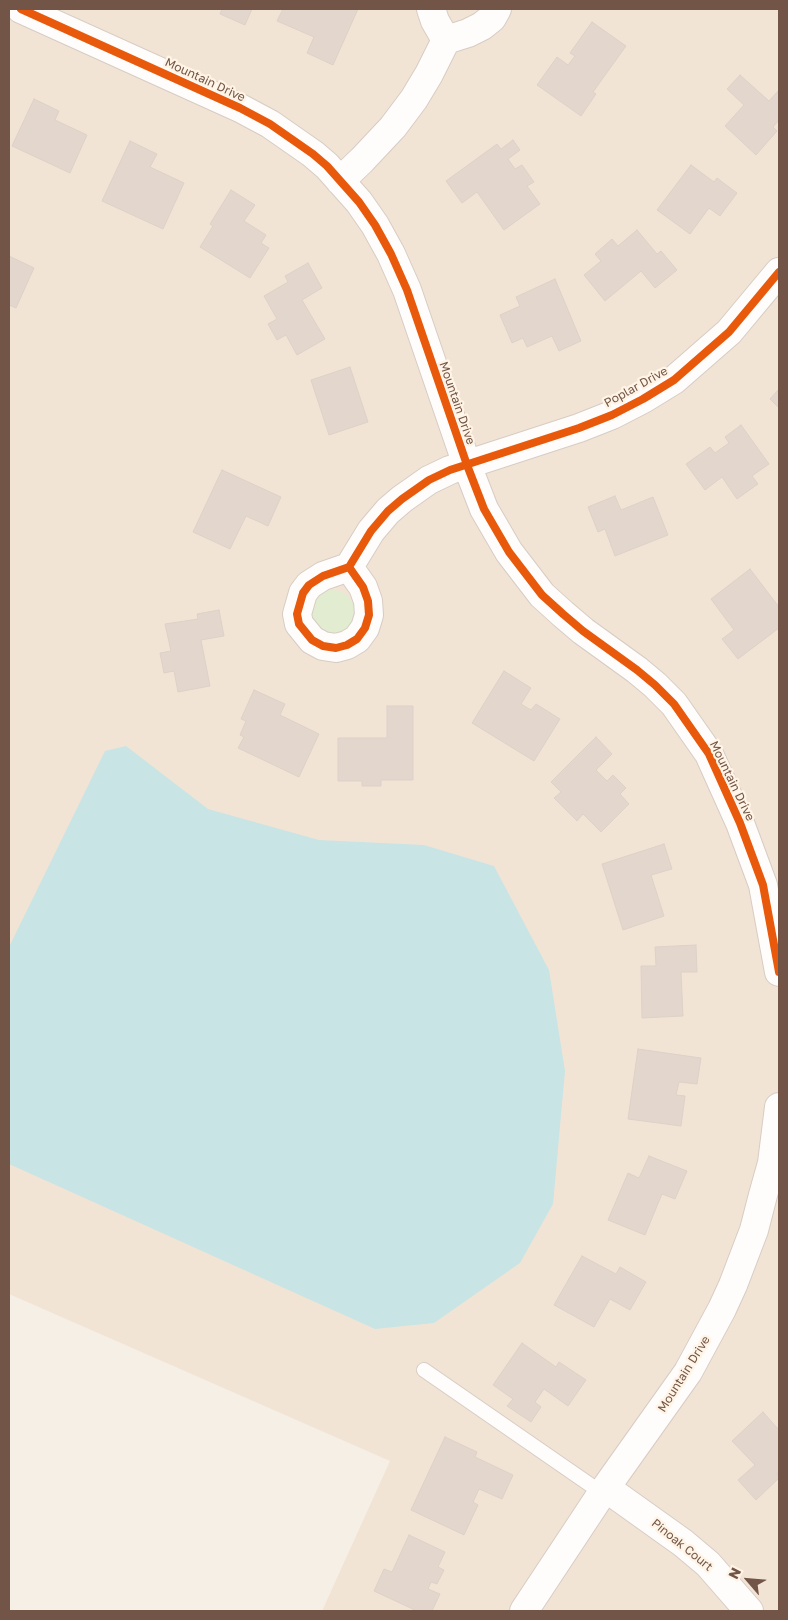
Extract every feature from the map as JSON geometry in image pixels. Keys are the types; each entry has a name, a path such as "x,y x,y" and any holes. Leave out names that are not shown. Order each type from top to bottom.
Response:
{"street":[{"name":"Mountain Drive","path":"21,9 256,116 307,149 326,166 359,202 375,225 391,254 407,290 466,465 496,531 524,573 536,587 583,631 655,685 674,704 709,754 740,823 757,868 770,915 779,972"},
{"path":"431,9 446,40"},
{"path":"340,181 393,127 414,99 446,40 482,26 492,18 497,9"},
{"name":"Poplar Drive","path":"349,567 371,530 388,511 429,480 450,470 579,428 612,415 644,399 674,380 729,332 779,272"},
{"name":"Mountain Drive","path":"524,1611 604,1490 688,1372 722,1309 739,1269 761,1204 772,1163 779,1107"},
{"name":"Pinoak Court","path":"604,1490 659,1525 708,1564 748,1611"}],"lane":[{"path":"424,1370 604,1490"}],"shaded area":[{"path":"9,9 779,9 779,1611 322,1611 390,1461 9,1294"}],"green space":[{"path":"329,590 337,590 349,596 355,612 349,628 337,634 329,634 317,628 311,616 311,608 317,596"}],"water":[{"path":"126,746 208,809 319,840 424,845 494,866 549,970 565,1071 553,1204 520,1263 434,1323 375,1329 9,1164 9,947 105,751"}],"building":[{"path":"222,9 252,9 245,25 220,14"},
{"path":"283,9 358,9 333,65 307,53 314,37 277,21"},
{"path":"592,22 626,46 593,92 596,94 581,116 537,85 557,57 568,65 575,56 570,53"},
{"path":"740,75 769,101 779,90 779,120 773,127 777,131 756,155 725,126 744,105 727,89"},
{"path":"34,99 59,111 55,120 87,135 70,173 12,146"},
{"path":"513,140 520,150 508,159 515,169 522,165 534,182 527,186 540,204 504,230 477,192 462,203 446,181 497,144 501,149"},
{"path":"130,141 157,154 150,167 184,183 163,229 102,201"},
{"path":"691,165 714,182 717,178 737,193 720,216 709,208 690,234 657,210"},
{"path":"231,190 255,205 244,221 266,235 261,243 269,248 250,278 200,247 213,226 210,224"},
{"path":"637,230 657,254 661,251 677,270 655,288 641,271 605,301 584,275 601,261 595,254 612,239 618,246"},
{"path":"9,256 34,268 16,308 9,305"},
{"path":"308,263 322,288 302,300 325,339 297,355 286,335 277,340 268,324 277,319 264,296 288,282 285,276"},
{"path":"555,279 581,341 559,351 552,336 527,347 523,338 512,343 500,315 520,306 516,297"},
{"path":"350,367 368,422 329,435 311,380"},
{"path":"779,389 779,408 770,399"},
{"path":"741,425 769,464 752,476 758,484 737,499 722,477 705,490 686,464 710,447 715,453 729,443 725,437"},
{"path":"222,470 281,497 268,526 246,516 230,549 193,532"},
{"path":"615,496 621,510 653,497 668,535 615,556 605,529 598,532 588,507"},
{"path":"750,569 779,607 779,628 738,659 722,639 734,630 711,599"},
{"path":"219,610 224,636 201,640 210,686 178,692 174,671 164,673 160,653 171,651 165,624 198,619 197,614"},
{"path":"504,671 531,688 521,704 531,710 536,704 560,719 534,761 472,723"},
{"path":"254,690 285,704 280,715 319,734 299,777 238,748 244,737 240,735 246,721 241,719"},
{"path":"387,706 413,706 413,780 381,780 381,786 362,786 362,781 338,781 338,738 387,738"},
{"path":"596,737 612,754 596,770 607,781 613,775 626,788 620,794 629,804 601,832 583,814 577,821 554,798 561,792 551,782"},
{"path":"664,844 672,869 651,875 664,916 623,930 602,864"},
{"path":"696,945 697,972 681,972 683,1016 642,1018 641,966 656,966 655,947"},
{"path":"638,1049 701,1058 697,1084 679,1082 676,1095 685,1096 681,1126 628,1119"},
{"path":"649,1156 687,1171 675,1199 662,1194 645,1235 608,1220 628,1173 639,1178"},
{"path":"582,1256 616,1274 620,1267 646,1282 630,1310 610,1299 594,1327 554,1305"},
{"path":"522,1343 556,1367 559,1362 586,1380 568,1406 544,1389 535,1402 541,1407 531,1422 507,1406 513,1399 493,1385"},
{"path":"763,1412 779,1430 779,1471 777,1473 779,1478 756,1500 738,1480 755,1465 732,1441"},
{"path":"445,1437 477,1452 475,1457 513,1475 502,1499 479,1489 473,1502 478,1505 464,1535 411,1510"},
{"path":"409,1535 445,1552 438,1567 444,1570 437,1584 431,1582 428,1589 440,1594 432,1611 417,1611 374,1591 384,1569 392,1572"}],"cycle path":[{"path":"21,9 240,108 270,124 327,166 359,202 375,225 391,254 407,290 484,509 509,552 542,595 583,631 637,670 674,704 709,754 740,823 763,885 779,972"},
{"path":"349,567 363,587 368,601 369,615 365,628 357,639 347,645 336,648 323,646 312,640 299,624 297,614 303,593 309,585 323,576 349,567 371,531 388,511 402,499 429,480 450,470 579,428 612,415 643,399 674,380 729,332 779,272"}]}
